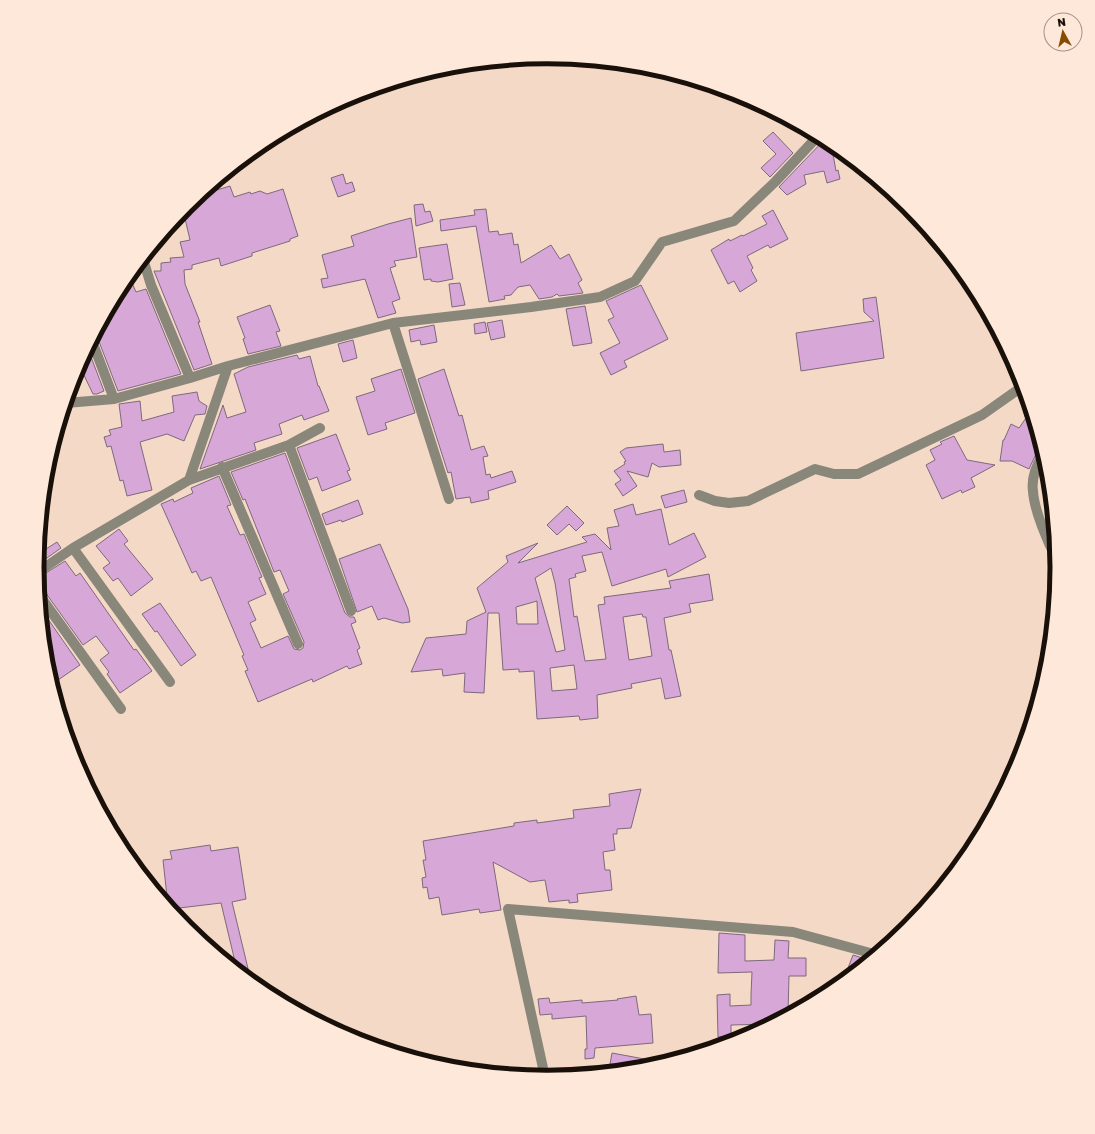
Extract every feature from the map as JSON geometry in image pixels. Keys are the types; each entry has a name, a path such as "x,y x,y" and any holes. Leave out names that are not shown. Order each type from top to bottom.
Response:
{"street":[{"path":"72,403 114,399 228,366 393,323 531,307 600,297 635,281 662,242 734,221 775,182 814,140"},
{"path":"145,264 190,378"},
{"path":"393,323 449,499"},
{"path":"94,347 114,399"},
{"path":"189,480 228,366"},
{"path":"699,495 715,501 729,503 748,501 815,469 834,474 858,474 982,415 1019,390"},
{"path":"44,568 73,548 189,480 222,467 289,445 320,428"},
{"path":"289,445 351,611"},
{"path":"1039,460 1037,463 1032,491 1045,536 1050,547"},
{"path":"222,467 298,644"},
{"path":"73,548 170,682"},
{"path":"45,603 121,709"},
{"path":"543,1070 508,909 793,932 870,953"}],"building":[{"path":"773,132 793,153 770,177 761,168 776,154 763,141"},
{"path":"820,144 833,152 836,171 838,170 840,179 827,183 824,171 804,175 806,184 787,195 779,187"},
{"path":"343,174 346,184 352,182 355,191 338,197 331,178"},
{"path":"230,186 234,197 250,192 251,194 260,191 267,194 283,189 298,236 290,239 290,241 252,253 252,256 221,266 219,258 192,265 192,269 184,270 185,284 200,322 198,322 212,364 194,370 154,271 161,271 161,263 171,262 170,258 184,257 180,242 190,240 185,218 212,191"},
{"path":"423,204 425,212 430,211 433,221 416,226 414,205"},
{"path":"486,209 489,232 498,231 499,235 512,233 514,245 518,244 521,263 551,245 560,259 569,254 582,280 578,283 583,293 559,296 557,294 552,297 539,299 530,285 518,287 511,295 504,296 505,299 489,302 476,226 441,231 440,220 475,215 474,210"},
{"path":"773,210 788,239 770,248 768,245 747,256 753,268 751,270 757,281 740,292 734,281 728,284 711,250 729,239 730,241 742,235 743,236 767,224 762,216"},
{"path":"411,218 417,257 394,261 396,266 390,268 400,299 392,302 396,313 378,318 365,279 323,288 321,279 328,278 322,255 354,246 351,236"},
{"path":"447,244 453,279 438,282 431,281 431,279 424,280 419,248"},
{"path":"132,283 136,292 146,289 181,374 118,391 98,340 111,315"},
{"path":"460,283 465,305 452,307 449,284"},
{"path":"641,285 668,339 624,361 627,367 611,375 600,353 620,343 608,320 614,317 606,301"},
{"path":"876,297 884,358 801,371 796,333 874,321 864,312 863,299"},
{"path":"270,305 280,331 276,332 281,346 248,354 243,339 245,338 237,317"},
{"path":"585,306 592,343 573,346 566,309"},
{"path":"502,320 505,337 491,340 487,323"},
{"path":"485,322 487,332 475,334 474,324"},
{"path":"434,325 437,342 421,345 420,340 411,342 409,330"},
{"path":"353,340 357,358 343,362 338,344"},
{"path":"297,355 299,359 310,356 318,386 329,411 304,420 302,415 279,424 282,434 254,443 256,450 200,469 223,405 227,418 246,412 234,374 248,367"},
{"path":"91,356 104,391 93,394 83,373"},
{"path":"401,369 415,413 385,423 387,429 368,435 356,397 375,391 371,379"},
{"path":"444,369 459,416 462,415 471,450 484,446 488,456 483,457 486,475 490,474 491,478 512,471 516,482 488,491 489,499 471,503 470,497 456,499 451,472 448,473 418,379"},
{"path":"197,392 199,401 207,406 205,414 195,415 184,441 167,434 140,442 152,490 127,496 123,480 120,481 111,446 107,447 104,437 111,435 109,430 122,427 119,404 140,401 142,421 174,412 172,396"},
{"path":"1026,418 1029,420 1037,452 1029,469 1012,461 1000,461 1003,440 1011,424 1019,428"},
{"path":"336,434 350,470 347,471 351,480 322,491 317,477 309,480 297,448"},
{"path":"954,436 967,460 995,465 971,478 975,487 962,493 961,490 942,499 926,465 935,460 930,450 942,444 940,442"},
{"path":"663,444 664,452 680,450 681,465 659,467 652,463 648,477 627,471 637,486 623,496 615,484 621,480 614,471 625,464 624,462 626,461 620,452 626,448"},
{"path":"285,453 345,613 350,617 354,617 356,622 351,624 360,648 357,650 362,664 349,669 347,666 313,682 312,679 258,702 245,671 248,670 242,656 244,655 211,577 201,581 196,571 192,573 161,504 173,499 174,502 193,493 191,488 219,476 231,505 227,506 240,535 244,534 262,577 259,578 266,594 248,602 256,620 250,623 261,648 288,636 294,649 300,650 303,648 304,642 283,594 289,591 280,570 274,572 245,499 243,500 231,472"},
{"path":"684,490 687,502 665,508 661,496"},
{"path":"358,500 363,514 342,522 341,520 326,525 322,514"},
{"path":"633,504 636,515 661,509 669,545 694,533 706,557 668,577 666,569 612,586 602,552 582,556 586,571 575,574 576,577 569,579 574,617 577,616 585,661 606,659 598,605 605,604 604,597 671,588 669,581 709,574 713,600 689,604 691,612 664,618 669,650 671,650 681,696 665,699 661,678 631,684 632,688 597,695 598,718 580,720 579,716 537,719 534,671 519,672 519,669 503,670 499,613 488,613 484,693 464,692 465,673 443,676 442,669 411,672 426,638 466,634 467,621 486,612 477,588 508,562 506,556 538,543 518,563 587,542 582,537 595,534 611,550 607,528 619,526 614,510","holes":["551,568 555,583 565,650 556,652 535,578","537,601 538,624 517,624 516,607","642,614 643,617 646,617 652,656 629,660 623,617","574,665 577,689 552,691 550,668"]},
{"path":"567,506 584,523 576,531 569,524 557,535 547,525"},
{"path":"119,529 128,541 124,544 153,579 131,596 118,578 113,581 103,568 110,563 96,546"},
{"path":"57,542 61,548 44,560 45,550"},
{"path":"380,544 408,609 410,622 402,623 384,618 378,620 372,606 357,612 339,559"},
{"path":"65,561 76,576 80,573 134,650 136,649 152,671 120,693 107,674 109,672 100,660 109,653 96,636 83,645 45,592 44,574"},
{"path":"160,603 196,655 181,666 157,631 155,632 142,614"},
{"path":"47,617 80,665 58,680 48,633"},
{"path":"641,789 631,828 617,829 617,834 613,834 615,850 603,852 605,870 610,870 612,890 577,894 578,902 569,903 569,900 549,902 545,880 530,882 493,862 501,910 480,913 479,909 442,915 439,897 429,899 427,887 423,888 422,878 426,877 423,860 426,860 423,841 514,826 514,823 537,820 537,823 574,818 573,810 610,806 609,794"},
{"path":"210,845 211,851 238,847 246,899 232,902 249,972 235,961 221,903 177,908 167,897 163,860 172,859 170,851"},
{"path":"719,933 745,935 745,961 774,960 775,940 789,941 788,958 806,958 806,976 789,976 788,1009 758,1024 731,1025 731,1035 729,1036 718,1037 717,995 730,994 730,1006 751,1005 752,972 718,973"},
{"path":"853,955 864,958 854,966 847,971"},
{"path":"636,996 639,1015 651,1014 653,1043 595,1048 594,1058 585,1059 585,1049 587,1049 586,1016 552,1019 552,1014 540,1015 538,999 549,998 550,1003 582,1000 582,1003 618,1000 617,999"},
{"path":"612,1053 650,1060 646,1061 610,1066"}]}
